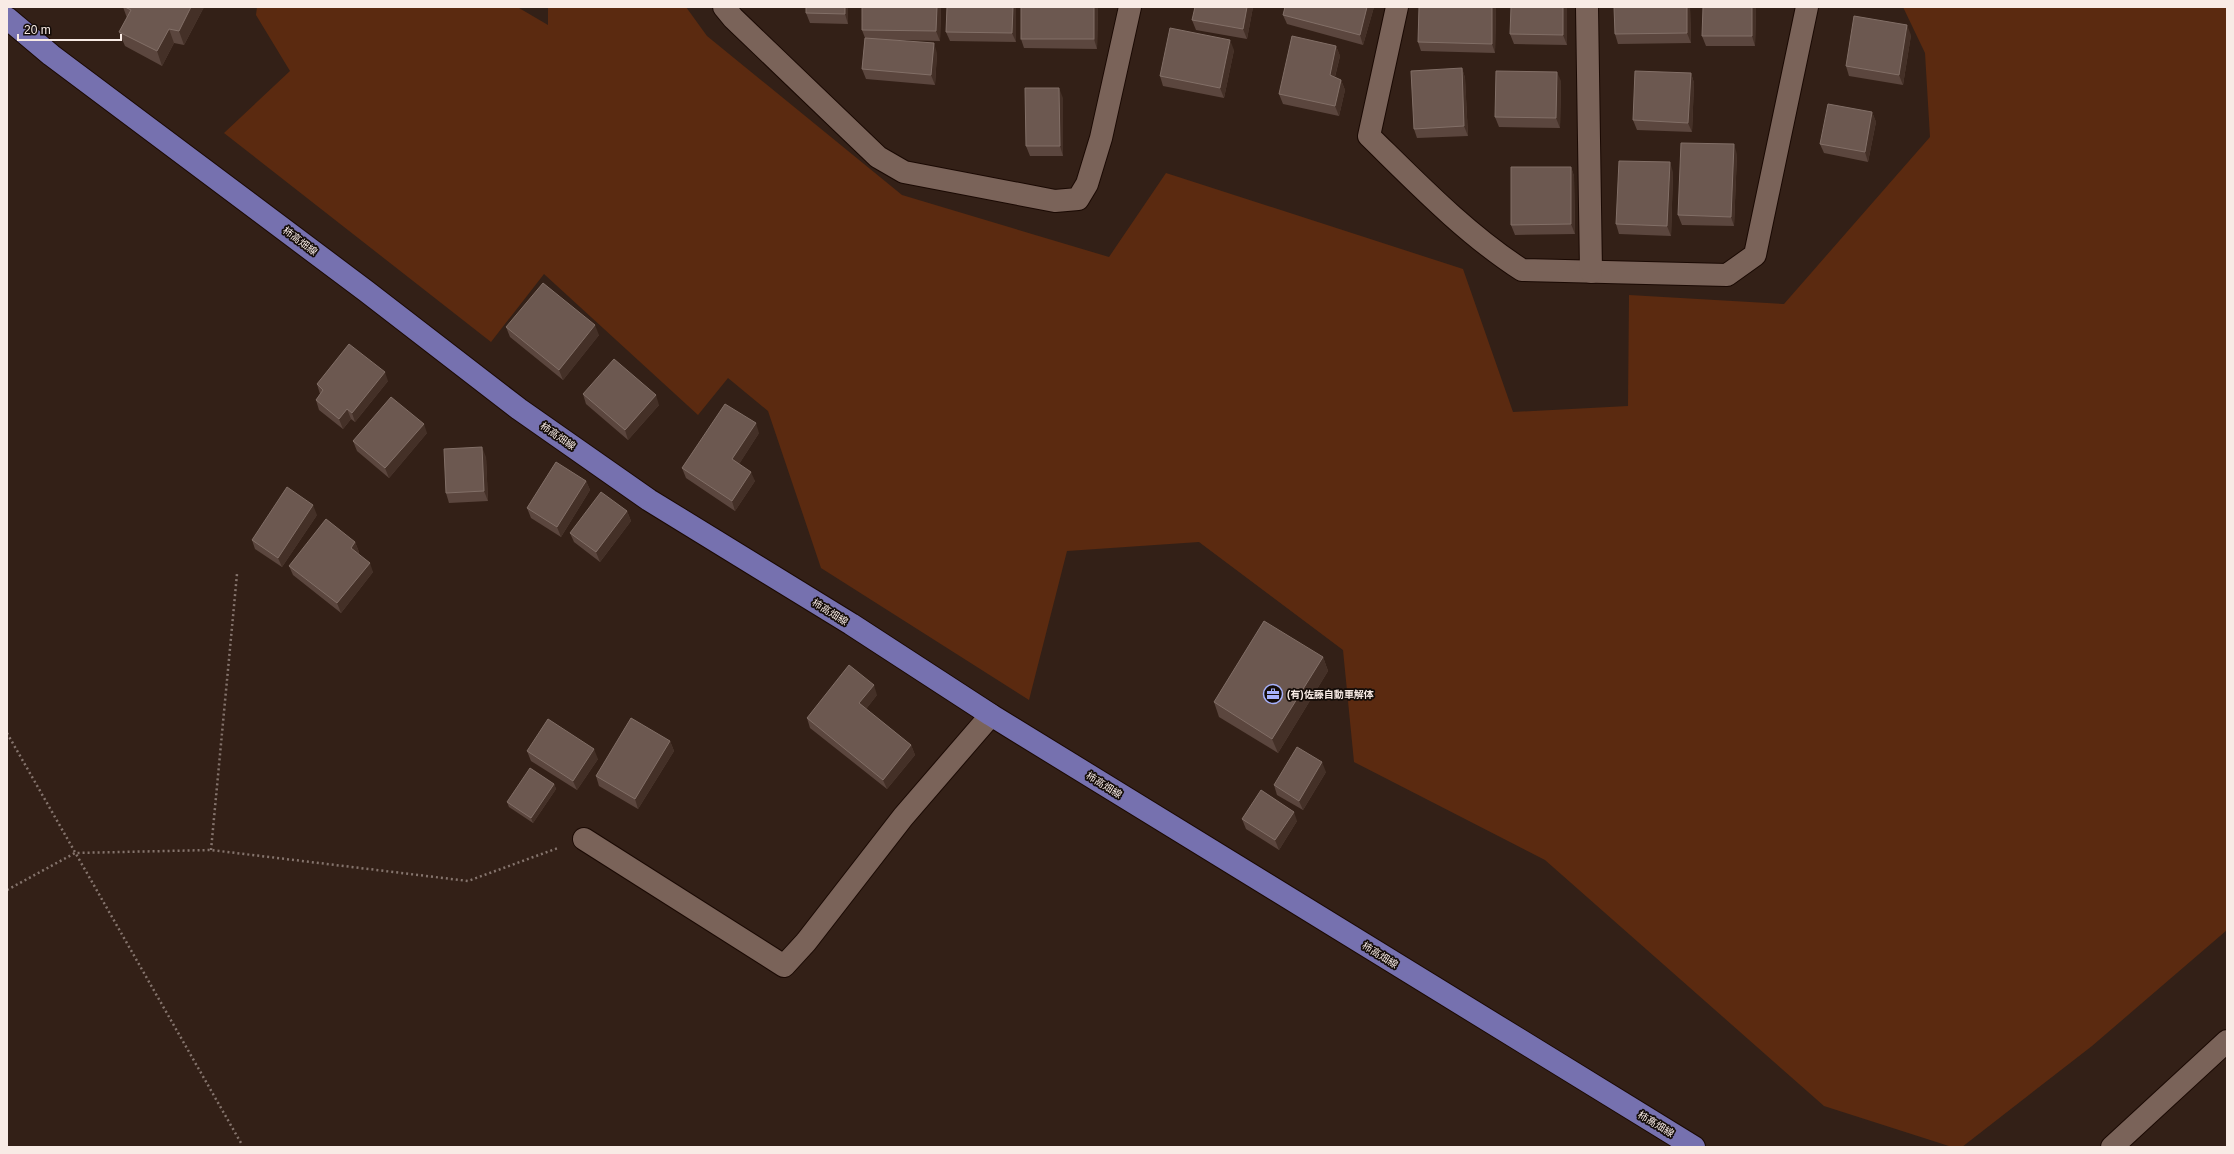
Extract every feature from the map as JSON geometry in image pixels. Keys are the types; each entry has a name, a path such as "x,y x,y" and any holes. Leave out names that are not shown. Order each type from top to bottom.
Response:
{"main road":[{"name":"柿高畑線","path":"7,18 51,55 366,291 519,409 649,500 851,624 991,715 1694,1147"}],"street":[{"path":"724,7 733,18 878,157 904,172 1055,201 1078,199 1087,184 1100,138 1130,7"},
{"path":"1397,7 1369,136 1493,250 1522,270 1727,275 1755,256 1807,7"},
{"path":"1587,7 1591,272"},
{"path":"584,839 784,966 806,942 903,817 991,715"},
{"path":"2112,1147 2227,1041"}],"path":[{"path":"211,850 237,574"},
{"path":"7,734 241,1143"},
{"path":"7,890 75,853 211,850 468,881 584,839"}],"shaded area":[{"path":"257,7 507,7 519,8 548,25 548,7 686,7 707,36 902,195 1109,257 1166,173 1463,269 1513,412 1628,406 1629,295 1784,304 1930,137 1925,53 1903,7 2227,7 2227,930 2092,1046 1962,1147 1952,1147 1824,1106 1545,860 1354,762 1343,650 1199,542 1067,551 1029,700 821,568 768,411 728,378 698,415 544,274 491,342 224,133 290,71 256,15"}],"building":[{"path":"125,7 191,7 179,31 169,29 157,51 119,32 131,10"},
{"path":"806,7 845,7 845,14 806,13"},
{"path":"862,7 937,7 936,31 862,30"},
{"path":"947,7 1013,7 1012,33 946,32"},
{"path":"1021,7 1094,7 1094,39 1021,39"},
{"path":"1195,7 1247,7 1243,29 1192,20"},
{"path":"1285,7 1367,7 1360,35 1283,15"},
{"path":"1419,7 1492,7 1492,44 1418,42"},
{"path":"1511,7 1563,7 1563,35 1510,34"},
{"path":"1614,7 1687,7 1687,33 1615,34"},
{"path":"1703,7 1752,7 1752,36 1702,36"},
{"path":"1854,16 1907,25 1899,75 1846,66"},
{"path":"1170,28 1230,40 1220,88 1160,76"},
{"path":"1292,36 1336,46 1330,75 1341,80 1335,106 1279,94"},
{"path":"865,38 934,43 931,75 862,69"},
{"path":"1462,68 1464,126 1414,129 1411,71"},
{"path":"1496,71 1557,72 1556,118 1495,117"},
{"path":"1635,71 1691,73 1688,123 1633,120"},
{"path":"1025,88 1059,88 1060,146 1026,146"},
{"path":"1828,104 1872,112 1865,152 1820,144"},
{"path":"1681,143 1734,144 1731,217 1678,215"},
{"path":"1619,161 1670,162 1667,226 1616,224"},
{"path":"1511,167 1571,167 1571,224 1511,225"},
{"path":"543,283 595,325 559,370 506,327"},
{"path":"349,344 385,372 352,413 347,409 339,419 316,400 323,390 317,384"},
{"path":"614,359 656,395 625,430 583,394"},
{"path":"391,397 424,424 385,468 353,441"},
{"path":"725,404 756,423 732,459 751,472 732,501 682,468"},
{"path":"482,447 484,491 446,493 444,449"},
{"path":"556,462 586,481 557,527 527,508"},
{"path":"287,487 313,505 278,558 252,540"},
{"path":"601,492 627,511 596,552 570,533"},
{"path":"326,519 355,542 351,548 370,563 337,603 289,566"},
{"name":"(有)佐藤自動車解体","path":"1264,621 1323,657 1272,739 1214,702"},
{"path":"849,665 874,685 859,703 911,745 883,780 807,718"},
{"path":"631,718 670,741 635,799 596,776"},
{"path":"548,719 594,749 573,781 527,751"},
{"path":"1297,747 1322,762 1299,801 1274,785"},
{"path":"530,768 554,784 531,818 507,802"},
{"path":"1261,790 1294,812 1275,840 1242,819"}],"place":[{"name":"(有)佐藤自動車解体","path":"1273,694"}]}
